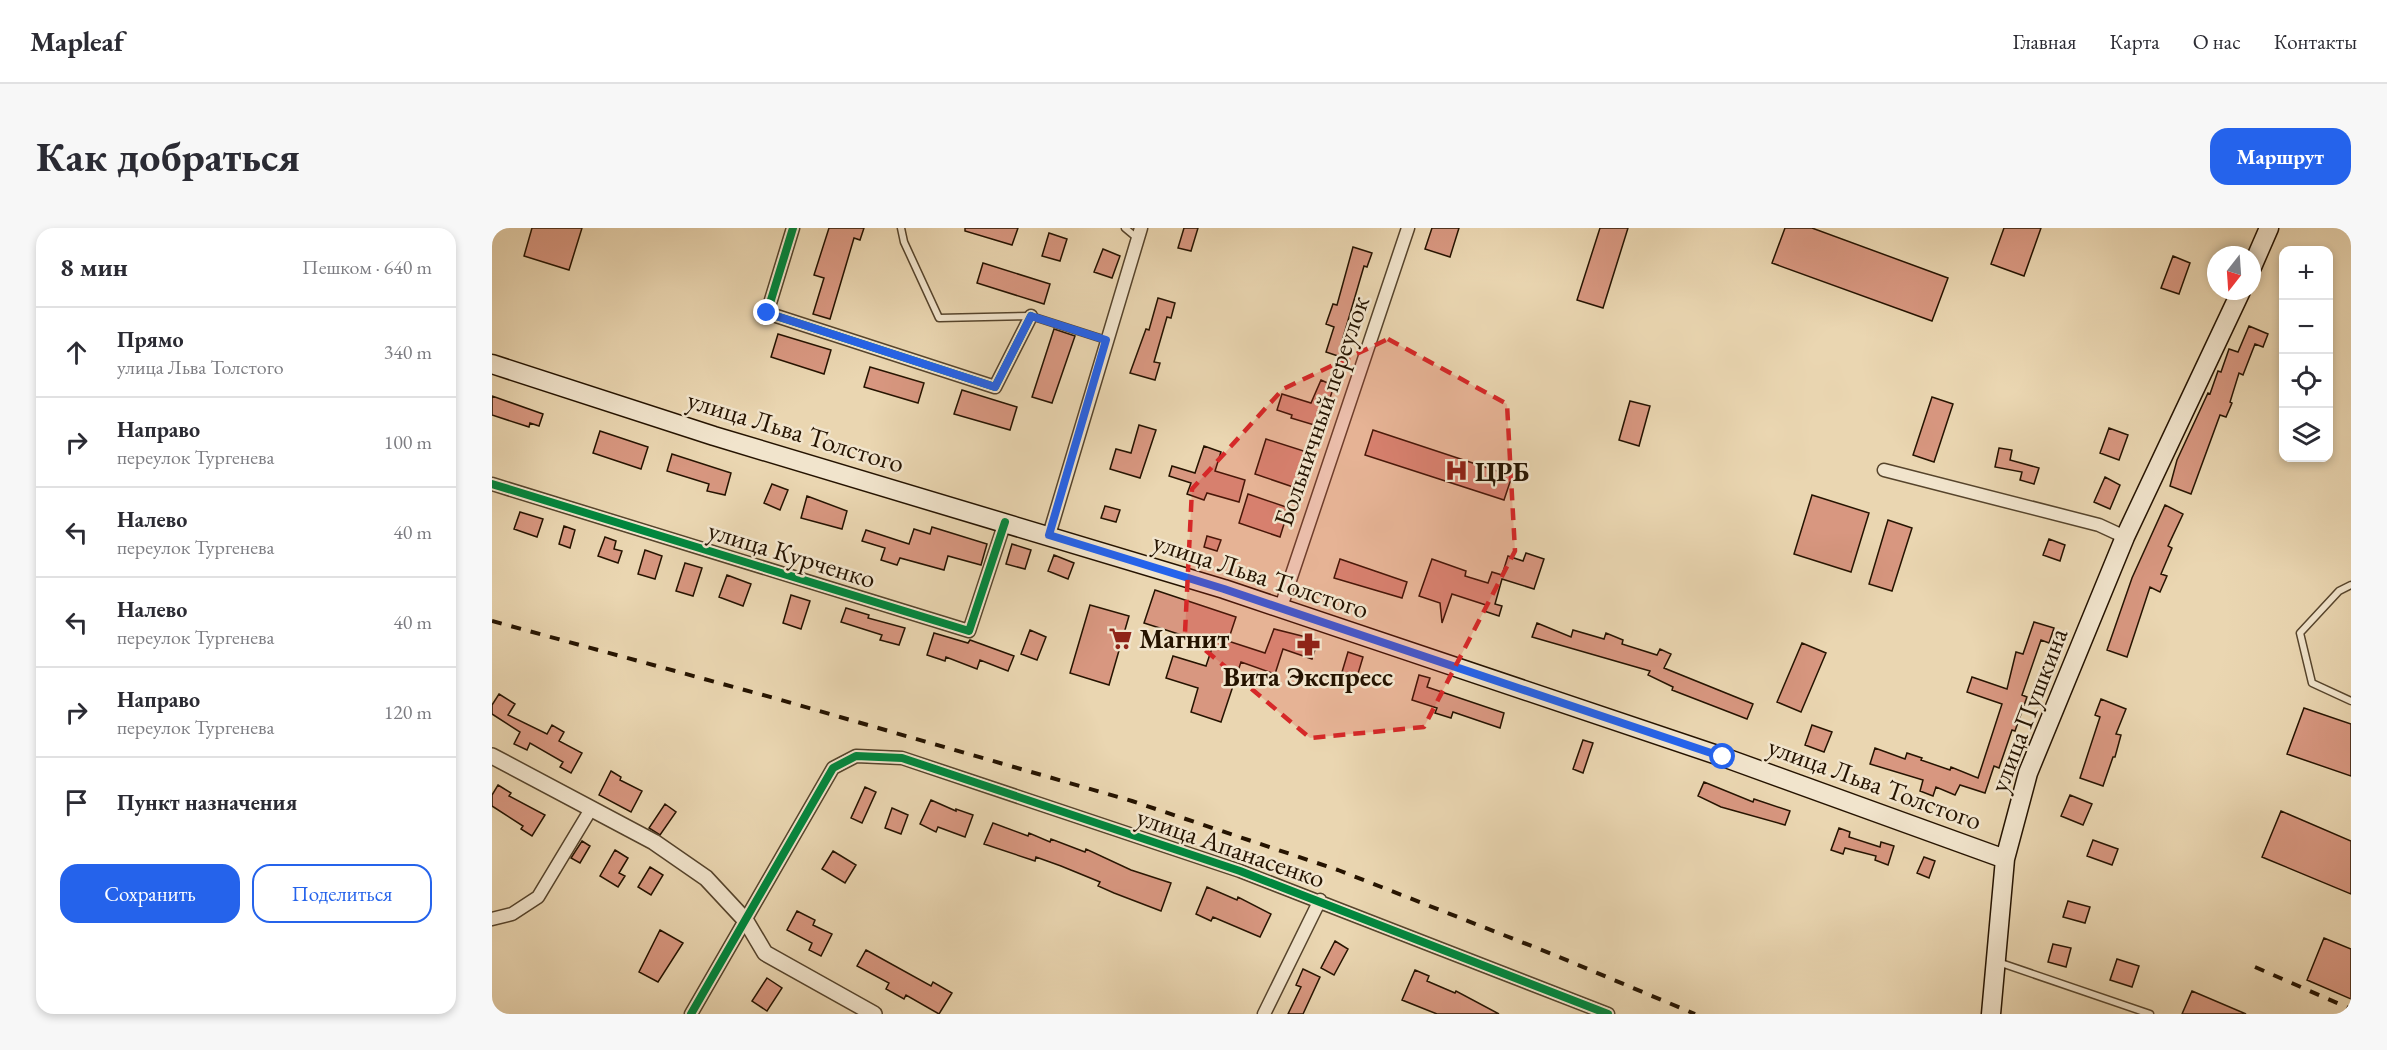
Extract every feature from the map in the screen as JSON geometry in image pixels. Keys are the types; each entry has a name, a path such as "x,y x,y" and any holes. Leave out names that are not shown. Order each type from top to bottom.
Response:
{"main road":[{"path":"2261,246 2269,228"},
{"name":"улица Пушкина","path":"1991,1014 2005,859 2028,773 2125,537 2237,300"},
{"name":"улица Льва Толстого","path":"492,364 714,436 1224,589 1280,610 1723,757 2005,859"}],"street":[{"path":"793,228 767,313 995,387 1031,316"},
{"name":"Больничный переулок","path":"1280,610 1408,228"},
{"path":"1049,535 1139,233"},
{"path":"1884,470 2099,525 2125,537"},
{"name":"улица Курченко","path":"492,484 969,631 1005,522"},
{"path":"492,756 654,842 706,878 746,921 765,953 874,1014"},
{"name":"улица Апанасенко","path":"746,921 833,768 856,756 902,758 1240,870 1608,1014"},
{"path":"492,920 512,914 538,897 591,809"},
{"path":"1264,1014 1320,900"},
{"path":"691,1014 746,921"}],"lane":[{"path":"901,228 904,242 939,318 1031,316 1106,340"},
{"path":"1125,228 1139,233"},
{"path":"2351,585 2339,591 2300,633 2312,683 2351,701"},
{"path":"1995,961 2150,1014"}],"highlighted area":[{"path":"1388,339 1507,404 1515,551 1424,727 1310,738 1185,633 1192,489 1283,389"}],"building":[{"path":"532,228 582,228 569,270 524,256"},
{"path":"829,228 864,228 860,240 854,238 830,319 813,314 824,278 814,275"},
{"path":"965,228 1018,228 1012,245 965,231"},
{"path":"1184,228 1198,228 1191,251 1178,248"},
{"path":"1432,228 1459,228 1450,257 1425,249"},
{"path":"1600,228 1628,228 1603,308 1577,300"},
{"path":"1785,228 1812,228 1948,278 1932,321 1772,263"},
{"path":"2004,228 2041,228 2024,276 1991,264"},
{"path":"1049,233 1067,239 1060,261 1042,256"},
{"path":"1353,247 1372,253 1367,267 1364,266 1342,341 1348,343 1344,358 1326,352 1334,327 1326,324 1333,304 1337,305"},
{"path":"1103,249 1120,256 1112,278 1094,272"},
{"path":"2173,256 2190,263 2179,294 2161,288"},
{"path":"983,263 1050,284 1044,304 977,283"},
{"path":"1158,298 1175,303 1171,318 1167,317 1154,362 1160,363 1155,380 1130,373 1146,329 1149,330"},
{"path":"2249,326 2268,334 2263,347 2255,344 2243,375 2239,373 2230,402 2232,403 2226,417 2220,415 2191,494 2170,486 2177,460 2208,393 2210,394 2218,371 2221,372 2229,349 2238,352"},
{"path":"1054,329 1075,336 1052,403 1032,397"},
{"path":"778,334 831,350 824,374 771,357"},
{"path":"870,367 924,383 918,403 864,387"},
{"path":"1321,380 1334,386 1329,401 1321,398 1321,427 1291,418 1292,415 1277,410 1282,394 1311,403"},
{"path":"962,390 1017,407 1010,430 954,414"},
{"path":"492,396 543,414 539,426 530,423 529,427 492,415"},
{"path":"1932,397 1953,404 1934,462 1913,455"},
{"path":"1630,401 1650,406 1639,446 1619,440"},
{"path":"1139,425 1156,430 1140,478 1110,469 1116,449 1131,453"},
{"path":"2109,428 2128,435 2119,460 2100,453"},
{"path":"1373,430 1512,476 1504,500 1365,455"},
{"path":"600,431 648,447 641,469 593,453"},
{"path":"1266,439 1313,454 1302,490 1255,474"},
{"path":"1204,446 1221,452 1215,471 1245,480 1239,502 1207,493 1204,500 1187,494 1191,483 1169,476 1172,466 1195,473"},
{"path":"1999,448 2012,450 2010,460 2039,468 2034,484 2020,480 2022,472 1995,467"},
{"path":"672,454 731,473 725,495 707,491 709,484 667,471"},
{"path":"2105,477 2120,485 2110,509 2094,502"},
{"path":"772,484 788,490 780,510 764,503"},
{"path":"1248,494 1289,508 1280,537 1239,523"},
{"path":"1812,495 1869,513 1851,572 1794,554"},
{"path":"807,496 847,511 842,529 801,518"},
{"path":"2165,505 2183,514 2168,546 2172,548 2161,574 2167,576 2160,592 2150,587 2127,657 2107,650 2132,578"},
{"path":"1105,506 1120,510 1116,522 1101,518"},
{"path":"520,512 543,519 537,537 514,529"},
{"path":"1888,520 1912,528 1892,591 1869,584"},
{"path":"564,526 575,530 570,548 559,544"},
{"path":"932,527 987,544 981,565 948,556 944,570 900,558 897,565 881,560 885,548 862,541 866,530 909,544 914,529 930,534"},
{"path":"1207,536 1221,540 1217,551 1204,547"},
{"path":"605,537 616,541 614,549 622,551 618,563 598,556"},
{"path":"2049,539 2065,545 2060,561 2043,555"},
{"path":"1012,544 1031,550 1025,569 1006,564"},
{"path":"645,550 662,556 655,579 638,574"},
{"path":"1526,553 1544,559 1534,589 1502,579 1495,604 1502,606 1499,616 1484,611 1486,605 1452,594 1442,623 1440,603 1419,596 1432,559 1466,571 1465,576 1488,583 1492,572 1502,575 1508,556 1523,561"},
{"path":"1054,555 1074,563 1068,579 1048,571"},
{"path":"1340,559 1407,582 1402,598 1334,578"},
{"path":"685,563 702,568 693,596 676,591"},
{"path":"727,575 751,584 743,606 719,597"},
{"path":"1155,590 1236,617 1228,641 1265,653 1274,629 1318,640 1312,659 1283,649 1275,674 1241,662 1221,722 1191,712 1198,688 1166,678 1173,656 1206,666 1213,645 1144,623"},
{"path":"791,595 810,601 801,629 783,623"},
{"path":"1090,605 1129,616 1109,685 1070,673"},
{"path":"846,608 869,615 868,618 905,628 899,645 880,640 882,635 841,622"},
{"path":"2034,622 2054,628 2049,643 2041,640 2022,695 2027,697 2015,731 2012,730 1999,768 1994,766 1985,793 1960,785 1955,795 1936,787 1933,796 1920,791 1923,780 1870,764 1875,748 1905,759 1907,753 1922,758 1921,760 1950,770 1951,767 1978,778 2002,704 1967,692 1972,677 2007,689 2016,652 2023,654"},
{"path":"1537,623 1571,637 1573,630 1604,639 1606,633 1623,640 1622,644 1657,655 1660,649 1671,654 1664,668 1753,704 1747,719 1672,690 1673,687 1648,675 1650,671 1532,637"},
{"path":"1030,630 1046,637 1037,660 1021,654"},
{"path":"934,633 968,643 970,640 1014,656 1008,671 980,660 977,669 946,657 945,661 927,655"},
{"path":"1802,643 1826,653 1801,712 1777,702"},
{"path":"1348,652 1363,657 1357,677 1342,672"},
{"path":"1419,675 1430,678 1427,687 1504,713 1500,728 1453,712 1451,718 1435,713 1437,708 1412,700"},
{"path":"499,694 515,704 508,715 547,734 552,725 564,732 559,741 582,753 571,773 560,767 563,762 530,743 527,750 514,744 520,732 492,714 492,705"},
{"path":"2101,699 2126,709 2116,734 2121,735 2115,757 2113,757 2103,786 2080,778 2100,717 2095,715"},
{"path":"2304,708 2351,724 2351,776 2287,754"},
{"path":"1812,725 1832,732 1824,752 1805,745"},
{"path":"1583,740 1593,743 1583,773 1573,769"},
{"path":"611,771 621,777 620,780 642,791 631,812 599,795"},
{"path":"1704,782 1753,802 1754,799 1790,811 1785,825 1721,807 1698,796"},
{"path":"498,785 511,793 509,796 545,815 532,836 521,829 523,826 492,806 492,795"},
{"path":"865,787 876,792 862,823 851,818"},
{"path":"2070,795 2092,804 2083,825 2061,816"},
{"path":"931,800 956,811 956,809 973,815 965,837 938,827 936,832 920,824"},
{"path":"665,804 676,812 660,835 649,828"},
{"path":"892,808 908,815 901,834 885,828"},
{"path":"2281,811 2351,841 2351,894 2262,857"},
{"path":"993,823 1028,836 1029,833 1050,842 1051,839 1085,852 1086,849 1131,870 1171,883 1161,911 1098,886 1100,882 1061,866 1036,857 1035,861 984,844"},
{"path":"1839,828 1850,832 1849,837 1880,847 1881,842 1894,846 1888,865 1875,860 1876,856 1845,848 1843,854 1831,850"},
{"path":"2093,840 2118,849 2112,865 2087,856"},
{"path":"582,841 590,846 580,863 571,858"},
{"path":"615,850 628,858 619,873 625,876 618,887 600,876"},
{"path":"833,851 856,865 845,883 822,869"},
{"path":"1924,857 1935,861 1929,878 1917,873"},
{"path":"650,867 663,875 651,895 638,887"},
{"path":"1207,887 1237,900 1238,897 1271,914 1260,937 1213,917 1211,921 1196,914"},
{"path":"2068,901 2090,907 2085,923 2063,917"},
{"path":"797,911 815,920 813,925 832,934 821,956 809,950 812,943 787,930"},
{"path":"660,930 683,943 658,982 639,972"},
{"path":"2324,938 2351,949 2351,999 2307,980"},
{"path":"1335,941 1348,949 1334,975 1321,968"},
{"path":"2053,944 2071,948 2066,967 2048,962"},
{"path":"866,950 931,986 933,982 952,993 939,1014 906,995 904,999 886,989 889,983 857,966"},
{"path":"2117,959 2139,966 2132,987 2110,980"},
{"path":"1303,969 1320,977 1303,1014 1288,1014 1301,987 1296,985"},
{"path":"1415,970 1429,976 1427,981 1455,993 1456,991 1499,1014 1437,1014 1402,1000"},
{"path":"767,978 782,988 767,1011 752,1001"},
{"path":"2192,991 2246,1014 2182,1014"}],"railway":[{"path":"492,621 774,698 1132,801 1338,870 1552,954 1695,1014"},
{"path":"2255,967 2351,1009"}],"cycle path":[{"path":"793,228 767,313 995,387 1031,316"},
{"path":"492,484 969,631 1005,522"},
{"path":"691,1014 833,768 856,756 902,758 1240,871 1608,1014"}],"place":[{"name":"ЦРБ","path":"1457,471"},
{"name":"Магнит","path":"1121,638"},
{"name":"Вита Экспресс","path":"1308,644"}],"route":[{"path":"767,313 995,387 1031,316 1106,340 1049,535 1224,589 1280,610 1482,675 1723,757"}]}
